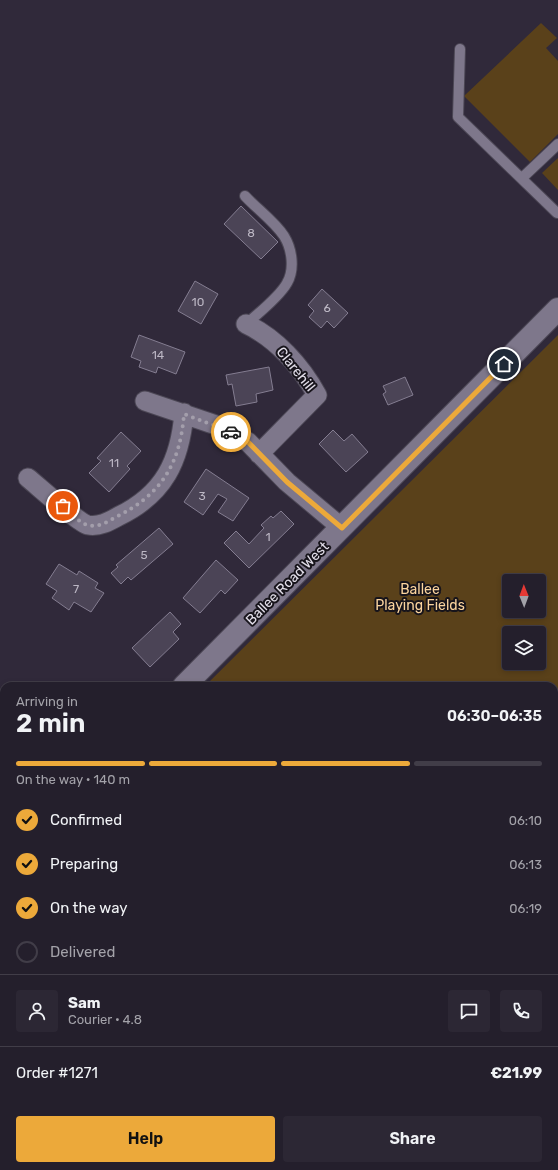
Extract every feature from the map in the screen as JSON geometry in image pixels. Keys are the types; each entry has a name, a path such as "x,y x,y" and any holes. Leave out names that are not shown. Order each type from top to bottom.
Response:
{"street":[{"name":"Ballee Road West","path":"188,682 558,309"},
{"name":"Clarehill","path":"246,324 259,330 279,347 304,376 317,395 259,454"},
{"path":"145,401 216,425 248,442 287,482 342,528"},
{"path":"28,478 83,523 96,526 105,523 127,512 146,499 165,478 178,451 182,435 184,414"}],"lane":[{"path":"460,49 458,116 557,213"},
{"path":"522,178 558,144"},
{"path":"245,196 283,235 290,248 292,260 287,283 267,306 246,324"}],"green space":[{"path":"541,23 557,38 546,48 558,61 558,134 530,162 464,96"},
{"path":"558,158 558,190 542,173"},
{"name":"Ballee Playing Fields","path":"558,335 558,682 209,682"}],"building":[{"path":"241,206 278,242 261,259 224,224"},
{"path":"195,281 218,294 201,324 178,311"},
{"path":"322,289 348,313 334,328 327,321 321,328 309,317 314,311 308,305"},
{"path":"139,335 185,352 176,374 158,367 156,373 139,367 141,361 131,357"},
{"path":"269,367 273,390 256,394 257,402 236,406 232,384 228,385 226,375"},
{"path":"405,377 413,395 388,405 383,394 386,392 383,386"},
{"path":"333,430 344,441 352,434 368,452 346,472 319,444"},
{"path":"121,432 141,451 127,466 130,469 109,492 89,473 101,461 97,458"},
{"path":"206,469 249,498 233,521 218,512 227,499 218,494 203,515 184,502"},
{"path":"281,511 294,524 249,568 224,543 236,531 249,544 264,528 261,525 271,516 273,518"},
{"path":"159,528 173,544 131,580 128,577 121,584 111,573 118,567 116,565"},
{"path":"216,560 238,580 225,594 221,590 200,613 183,598"},
{"path":"59,564 77,575 79,571 98,583 95,588 104,593 91,612 74,602 69,610 52,598 57,591 46,584"},
{"path":"170,612 181,624 173,632 179,639 150,667 132,648"}],"way so far":[{"path":"63,506 83,523 96,526 127,512 146,499 158,487 171,467 178,451 182,435 184,414 204,420 231,432"}],"route":[{"path":"231,432 248,442 287,482 342,528 504,364"}]}
